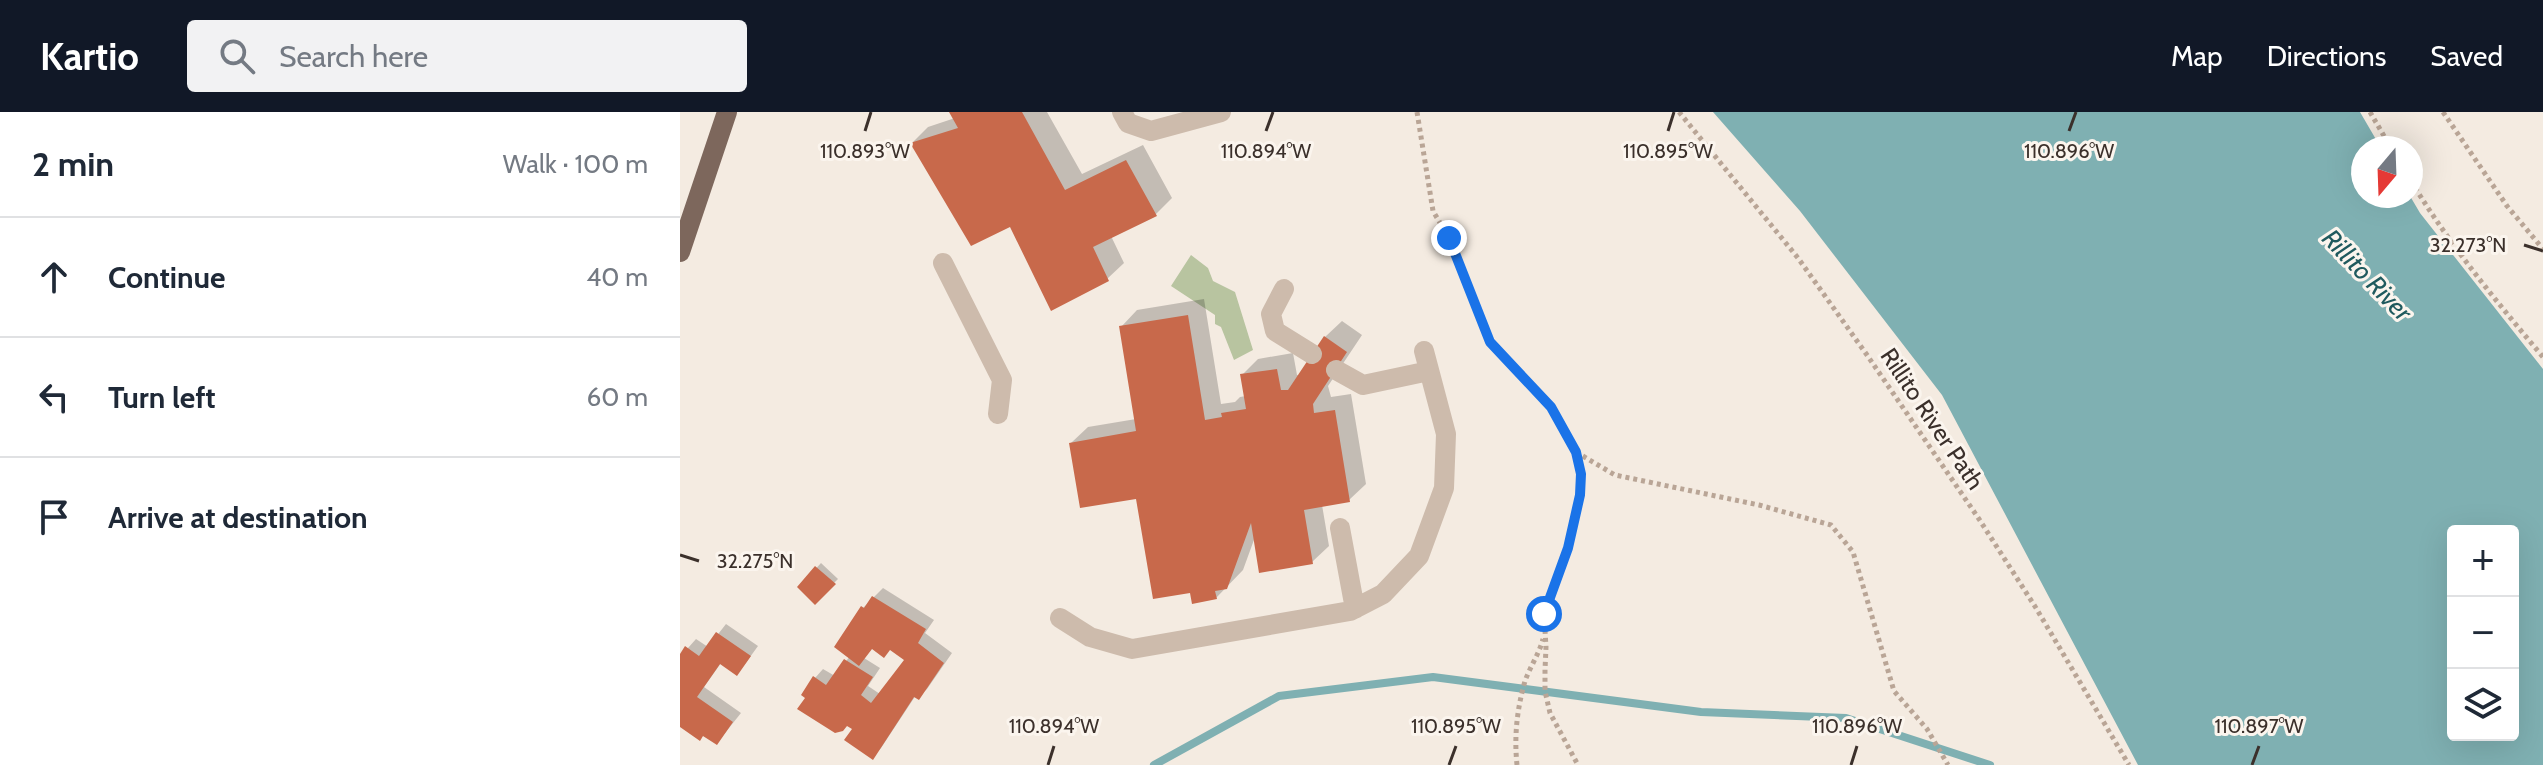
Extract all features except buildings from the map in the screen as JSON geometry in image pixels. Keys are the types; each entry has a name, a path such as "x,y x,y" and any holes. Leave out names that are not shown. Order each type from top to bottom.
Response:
{"main road":[{"path":"680,252 727,112"}],"lane":[{"path":"1122,112 1128,123 1151,131 1221,112"},
{"path":"943,263 1002,380 998,414"},
{"path":"1284,289 1271,314 1275,331 1312,354"},
{"path":"1060,618 1090,637 1132,649 1355,609 1383,594 1419,556 1444,488 1446,434 1427,361 1363,385 1336,370"},
{"path":"1340,528 1355,609"}],"path":[{"path":"1417,112 1433,211 1449,238 1490,342 1551,407 1576,452 1581,474 1580,495 1568,548 1544,614 1545,691 1550,713 1578,765"},
{"name":"Rillito River Path","path":"1679,112 1798,258 1867,355 2036,608 2129,765"},
{"path":"2370,112 2384,136"},
{"path":"2443,112 2507,206 2543,249"},
{"path":"2423,201 2484,287 2543,357"},
{"path":"1576,452 1615,475 1759,505 1831,525 1853,552 1894,691 1927,729 1948,765"},
{"path":"1517,765 1514,742 1518,714 1526,679 1545,634"}],"green space":[{"path":"1191,255 1208,268 1213,281 1235,292 1253,350 1234,360 1221,327 1215,324 1215,315 1171,286"}],"water":[{"name":"Rillito River","path":"1713,112 2360,112 2374,136 2351,136 2351,208 2417,208 2543,369 2543,765 2138,765 1942,395 1800,211"}],"waterway":[{"path":"1154,765 1279,696 1433,677 1701,712 1846,718 1990,765"}],"route":[{"path":"1449,238 1490,342 1551,407 1576,452 1581,474 1580,495 1568,548 1544,614"}]}
